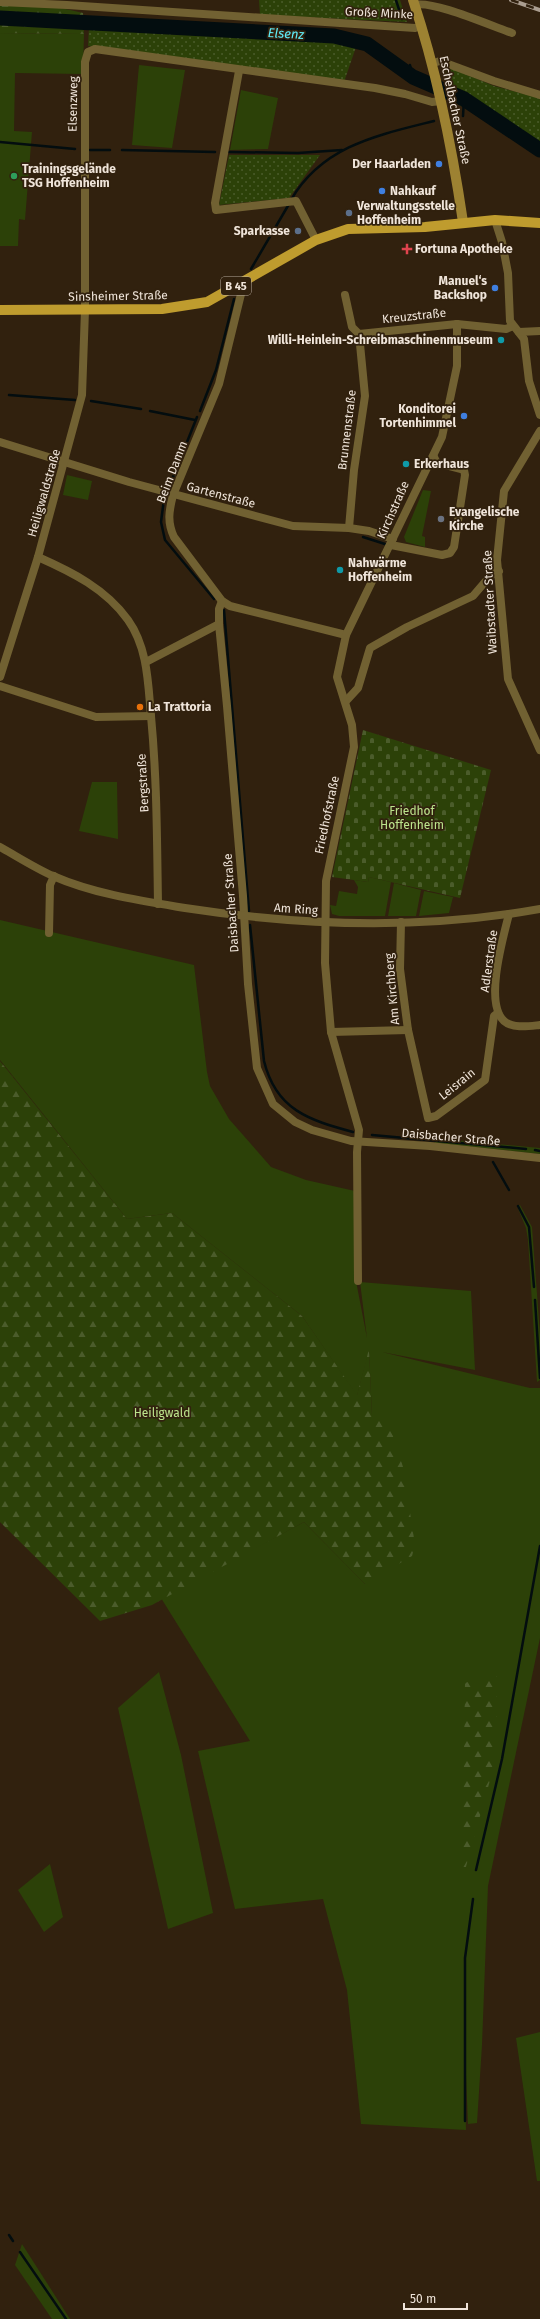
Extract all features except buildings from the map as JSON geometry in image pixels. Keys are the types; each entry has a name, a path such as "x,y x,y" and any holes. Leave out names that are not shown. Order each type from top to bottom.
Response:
{"main road":[{"name":"Eschelbacher Straße","path":"413,2 436,75 463,222"},
{"name":"B 45","path":"463,222 495,220 540,223"},
{"name":"Sinsheimer Straße","path":"0,310 162,310 188,306 207,302 316,240 348,229 425,226 463,222"}],"street":[{"name":"Große Minke","path":"0,2 415,28 421,26"},
{"name":"Eschelbacher Straße","path":"413,2 435,6 512,33"},
{"name":"Elsenzweg","path":"85,310 84,145 85,62 88,52 95,49 240,71 375,88 405,94 432,102 440,96"},
{"path":"433,63 440,61 494,82 540,95"},
{"path":"240,71 215,203 216,210 221,211 287,201 296,202 316,240"},
{"path":"495,220 502,242 508,273 510,321 524,339 529,381 540,415"},
{"name":"Beim Damm","path":"222,601 174,537 169,526 168,513 173,495 219,384 242,290 241,284"},
{"path":"345,295 352,327 359,334"},
{"name":"Heiligwaldstraße","path":"0,676 38,557 82,395 85,310"},
{"name":"Kreuzstraße","path":"359,334 457,324 540,331"},
{"name":"Kirchstraße","path":"346,701 337,677 346,635 392,542 422,474 434,457 448,416 457,366 457,324"},
{"name":"Brunnenstraße","path":"349,528 354,470 365,396 359,334"},
{"name":"Waibstadter Straße","path":"540,431 504,491 497,560 508,679 540,750"},
{"name":"Gartenstraße","path":"0,442 173,495 293,526 349,528 369,531 392,542 442,555 450,553 454,547 465,475 464,470 437,463 434,457"},
{"name":"Bergstraße","path":"38,557 76,574 106,596 129,620 139,640 146,662 157,780 158,904"},
{"path":"346,701 358,688 370,648 407,627 473,596 491,575 499,571"},
{"path":"222,601 237,608 346,635"},
{"name":"Daisbacher Straße","path":"222,601 219,609 219,624 243,896 243,917 257,1068 264,1089 273,1104 295,1122 312,1130 359,1142 430,1146 540,1158"},
{"path":"146,662 219,624"},
{"path":"0,686 96,717 151,716"},
{"name":"Friedhofstraße","path":"346,701 352,724 354,747 326,881 325,963 331,1032 359,1130 359,1142"},
{"name":"Am Ring","path":"0,848 54,876 106,892 158,904 243,917 326,923 401,922 509,914 540,909"},
{"path":"49,933 50,885 54,876"},
{"name":"Adlerstraße","path":"498,1013 495,1002 500,954 509,914"},
{"name":"Am Kirchberg","path":"401,922 400,969 408,1030 428,1118"},
{"path":"498,1013 505,1022 516,1026 540,1026"},
{"name":"Leisrain","path":"428,1118 436,1116 485,1080 494,1016 498,1013"},
{"name":"Am Kirchberg","path":"331,1032 408,1030"},
{"path":"358,1281 357,1152 359,1142"}],"green space":[{"path":"0,0 26,0 83,13 84,34 0,33"},
{"path":"259,0 400,0 407,22 260,15"},
{"path":"89,27 253,37 333,38 356,47 344,82 88,46"},
{"name":"Trainingsgelände TSG Hoffenheim","path":"0,33 84,34 83,74 15,73 14,131 32,132 25,220 19,219 18,246 0,246"},
{"path":"139,65 185,70 172,148 132,145"},
{"path":"451,68 494,86 540,98 540,153 448,98 444,70"},
{"path":"241,90 278,98 268,149 230,150"},
{"path":"229,155 320,155 289,198 219,205"},
{"path":"67,475 92,481 88,500 63,495"},
{"path":"423,490 431,491 422,536 425,537 425,547 406,542 404,537"},
{"name":"Friedhof Hoffenheim","path":"363,730 491,770 460,898 369,877 368,882 332,877"},
{"path":"92,782 117,782 118,839 79,831"},
{"path":"369,877 391,882 385,916 339,916 332,914 330,905 336,906 339,891 357,894 358,887 354,880 368,882"},
{"path":"394,883 421,890 416,916 388,916"},
{"path":"424,891 453,897 449,913 419,916"},
{"path":"0,920 194,965 210,1086 229,1119 271,1167 306,1180 355,1191 356,1281 367,1338 360,1282 471,1291 475,1370 382,1352 530,1388 540,1388 540,1638 488,1886 482,2045 477,2123 468,2124 464,2026 466,2130 361,2124 347,1990 323,1899 235,1909 198,1751 250,1741 161,1598 304,1522 365,1584 372,1416 369,1351 357,1396 302,1316 172,1213 127,1219 0,1060"},
{"name":"Heiligwald","path":"0,1061 127,1219 172,1213 302,1316 357,1395 369,1349 372,1416 390,1426 403,1467 415,1545 412,1556 365,1584 304,1522 152,1605 100,1621 0,1522"},
{"path":"434,1138 540,1148 540,1154 435,1143"},
{"path":"520,1205 532,1227 540,1334 540,1380 537,1382 528,1240 526,1228 517,1206"},
{"path":"159,1672 181,1755 213,1913 168,1929 118,1708"},
{"path":"497,1672 497,1723 492,1773 462,1881 465,1683"},
{"path":"50,1864 63,1917 44,1932 18,1890"},
{"path":"540,2032 540,2181 537,2181 516,2038"},
{"path":"22,2244 70,2319 52,2319 15,2265"}],"waterway":[{"path":"396,0 402,19"},
{"name":"Elsenz","path":"0,18 334,36 367,44 413,77 464,99 540,150"},
{"path":"410,65 413,77"},
{"path":"463,116 464,99"},
{"path":"291,200 304,182 319,167 335,155 372,138 434,121"},
{"path":"0,142 75,149"},
{"path":"90,150 110,150"},
{"path":"122,150 215,152"},
{"path":"229,152 298,153 342,150"},
{"path":"251,269 289,204"},
{"path":"200,411 216,370 234,299"},
{"path":"9,395 75,400"},
{"path":"91,401 141,409"},
{"path":"150,411 195,420"},
{"path":"169,487 197,417"},
{"path":"164,499 161,522 165,540 214,599"},
{"path":"363,537 385,544"},
{"path":"224,610 249,911"},
{"path":"250,925 264,1061 269,1078 286,1102 296,1110 322,1123 353,1132"},
{"path":"372,1135 526,1149"},
{"path":"535,1150 540,1151"},
{"path":"493,1162 509,1190"},
{"path":"518,1206 529,1227 534,1287"},
{"path":"535,1300 540,1378"},
{"path":"476,1870 502,1759 540,1546"},
{"path":"465,2121 465,1958 473,1899"},
{"path":"9,2235 13,2241"},
{"path":"20,2252 66,2319"}],"railway":[{"path":"511,0 540,10"}],"place":[{"name":"Der Haarladen","path":"439,164"},
{"name":"Trainingsgelände TSG Hoffenheim","path":"14,176"},
{"name":"Nahkauf","path":"382,191"},
{"name":"Verwaltungsstelle Hoffenheim","path":"349,213"},
{"name":"Sparkasse","path":"298,231"},
{"name":"Fortuna Apotheke","path":"407,249"},
{"name":"Manuel‘s Backshop","path":"495,288"},
{"name":"Willi-Heinlein-Schreibmaschinenmuseum","path":"501,340"},
{"name":"Konditorei Tortenhimmel","path":"464,416"},
{"name":"Erkerhaus","path":"406,464"},
{"name":"Evangelische Kirche","path":"441,519"},
{"name":"Nahwärme Hoffenheim","path":"340,570"},
{"name":"La Trattoria","path":"140,707"}]}
